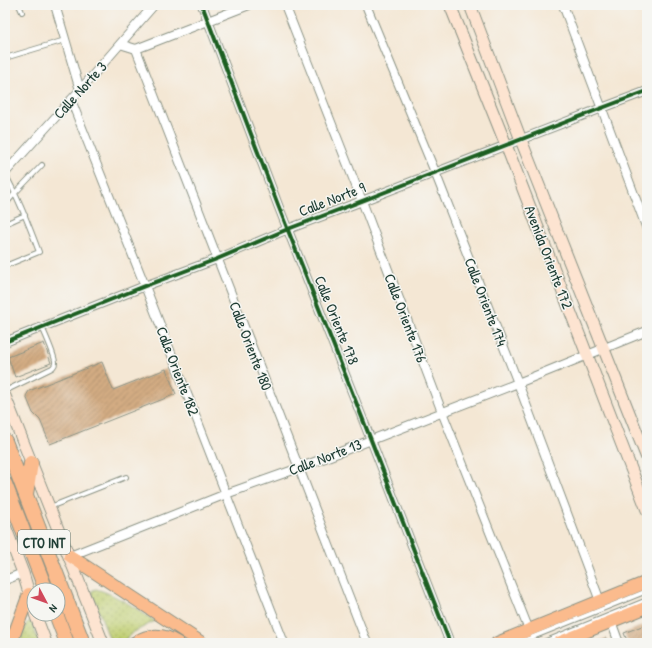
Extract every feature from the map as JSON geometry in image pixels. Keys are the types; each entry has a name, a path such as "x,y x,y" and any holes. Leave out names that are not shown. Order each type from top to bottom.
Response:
{"highway":[{"name":"CTO INT","path":"5,441 83,643"},
{"path":"26,494 31,462"},
{"name":"CTO INT","path":"5,484 43,582"},
{"path":"59,622 67,643"}],"main road":[{"path":"70,556 202,643"},
{"path":"498,643 647,582"},
{"path":"11,643 26,602"},
{"path":"558,643 647,606"},
{"path":"134,643 144,637 156,636 167,638 178,643"}],"street":[{"path":"55,5 80,90"},
{"name":"Calle Norte 3","path":"5,174 154,5"},
{"name":"Calle Oriente 178","path":"202,5 450,643"},
{"path":"120,44 136,48 249,5"},
{"name":"Calle Oriente 176","path":"285,5 442,412 529,630"},
{"name":"Calle Oriente 174","path":"366,5 435,172 518,383 600,601"},
{"name":"Avenida Oriente 172","path":"450,5 506,145 647,510"},
{"name":"Avenida Oriente 172","path":"470,5 647,458"},
{"path":"563,5 602,108 644,212 647,230"},
{"name":"Calle Oriente 180","path":"136,48 367,643"},
{"name":"Calle Norte 9","path":"5,342 217,259 288,229 362,202 435,172 647,91"},
{"name":"Calle Oriente 182","path":"71,100 146,286 284,643"},
{"name":"Calle Norte 13","path":"70,556 226,494 299,468 647,332"},
{"name":"CTO INT","path":"5,396 70,556 103,643"},
{"name":"CTO INT","path":"5,526 26,584"},
{"path":"5,580 23,573"},
{"path":"611,621 619,643"},
{"path":"38,622 46,643"}],"lane":[{"path":"20,5 22,12"},
{"path":"5,58 65,40"},
{"path":"5,205 42,165"},
{"path":"5,174 25,215 39,252 5,266"},
{"path":"5,224 25,215"},
{"path":"5,391 54,366 55,358 42,328"},
{"path":"50,507 126,477"},
{"path":"518,643 647,591"},
{"path":"541,643 647,600"}],"green space":[{"path":"96,589 134,607 155,621 132,633 122,643 111,643 92,593 93,590"},
{"path":"28,622 32,622 39,643 19,643"}],"building":[{"path":"44,343 51,363 15,377 8,357"},
{"path":"102,362 113,390 166,369 176,394 50,444 40,420 33,413 26,396 29,391"},
{"path":"647,624 647,643 628,643 624,633"},
{"path":"606,638 608,643 595,643"}],"cycle path":[{"path":"202,5 278,205 450,643"},
{"path":"5,342 217,259 288,229 647,91"}]}
